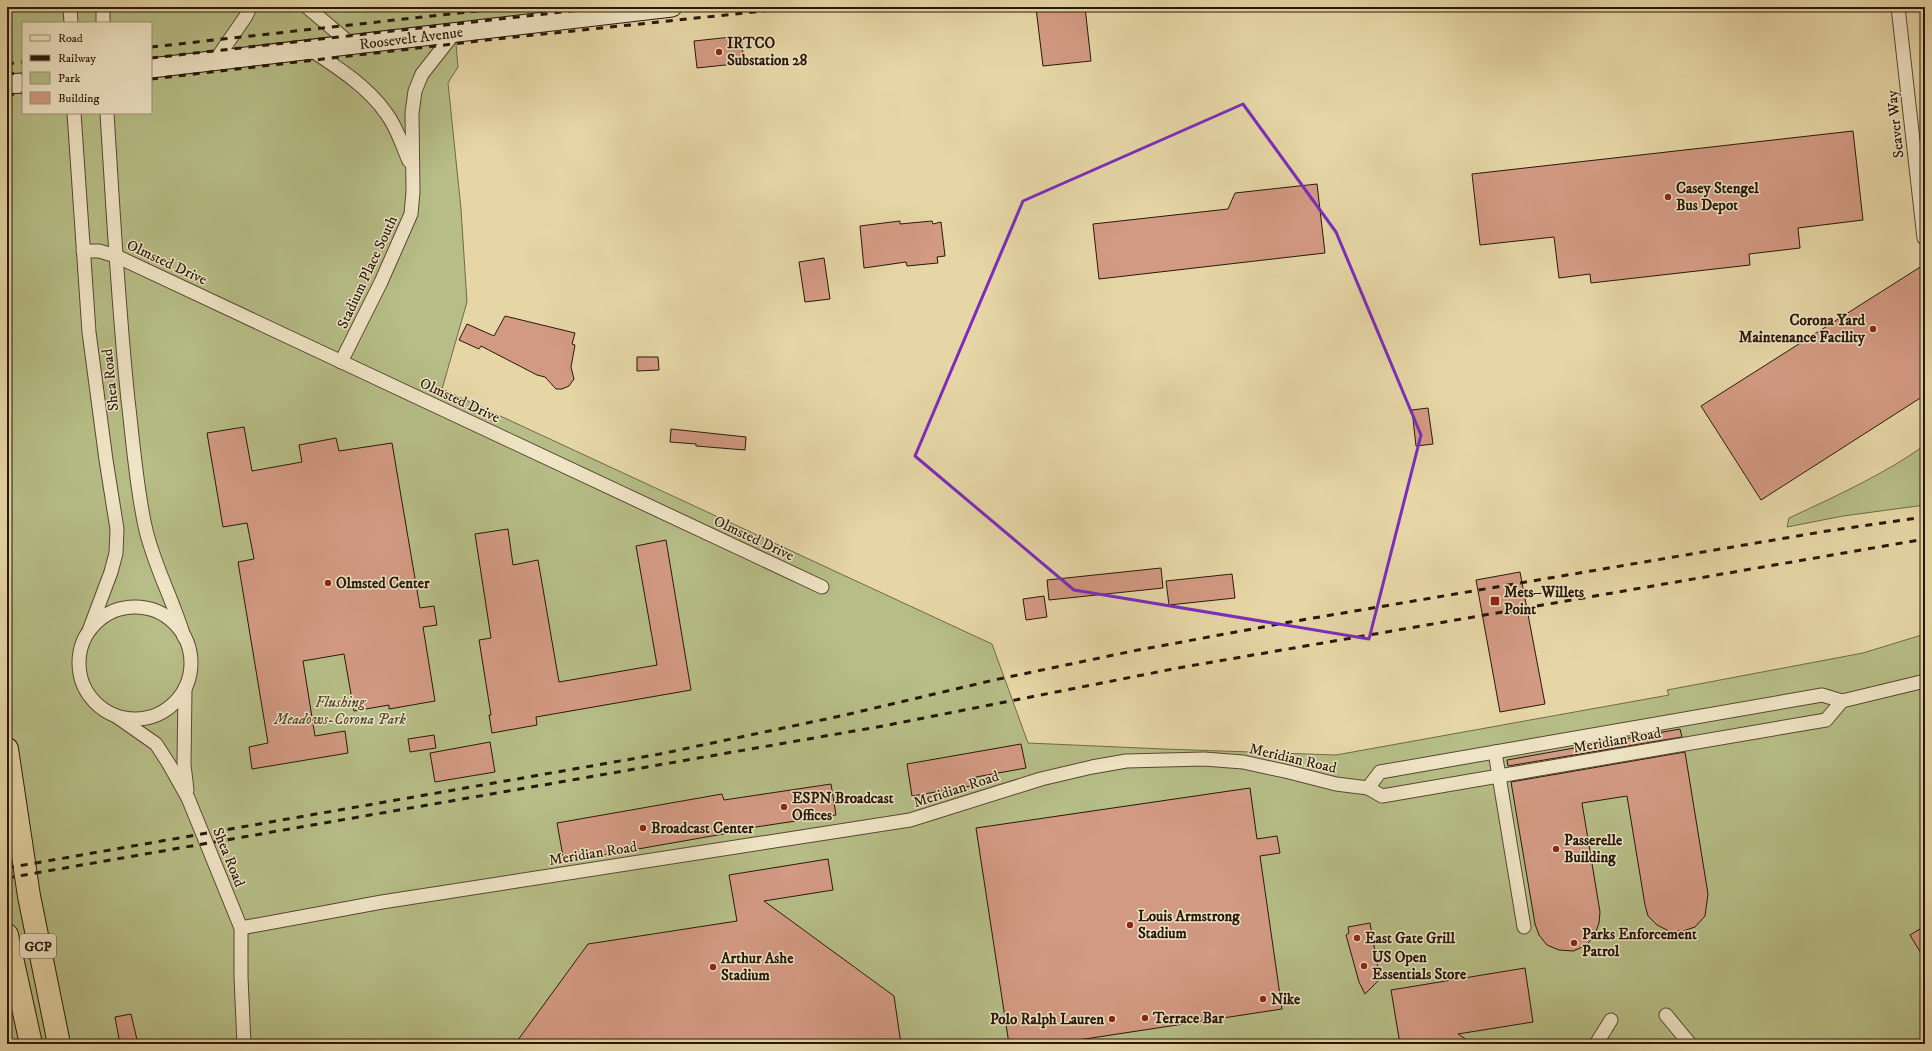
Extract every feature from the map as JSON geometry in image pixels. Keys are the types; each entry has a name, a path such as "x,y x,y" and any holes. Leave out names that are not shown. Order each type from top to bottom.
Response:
{"highway":[{"name":"GCP","path":"7,748 21,847 39,949 59,1044"},
{"path":"21,847 74,1044"},
{"name":"GCP","path":"7,935 31,1044"}],"main road":[{"name":"Roosevelt Avenue","path":"152,68 672,7"},
{"path":"7,84 22,83"}],"street":[{"path":"70,7 71,22"},
{"path":"103,7 103,22"},
{"path":"214,61 246,16 250,7"},
{"path":"307,7 352,45"},
{"name":"Seaver Way","path":"1898,7 1924,238"},
{"name":"Stadium Place South","path":"341,362 411,214 413,198 412,113 415,91 422,74 455,32"},
{"name":"Stadium Place South","path":"311,50 331,63 379,104 394,124 412,168"},
{"name":"Shea Road","path":"74,114 83,251 94,377 117,537 116,554 111,572 90,628"},
{"name":"Shea Road","path":"107,114 116,256 130,419 145,525 150,546 177,613 184,636"},
{"name":"Olmsted Drive","path":"83,251 99,251 116,256 822,587"},
{"path":"141,607 157,612 167,618 184,636 191,658 191,669 185,688 177,700 160,713 143,719 116,716 97,704 90,697 80,676 80,654 90,628 109,614 121,609 141,607"},
{"path":"1842,701 1925,681"},
{"name":"Shea Road","path":"185,688 184,765 188,798"},
{"name":"Meridian Road","path":"241,928 382,902 910,820 1041,779 1126,761 1204,759 1243,762 1336,784 1368,788 1382,796 1826,720 1842,701 1822,695 1380,772 1368,788"},
{"name":"Shea Road","path":"116,716 156,744 169,764 188,798 241,928"},
{"path":"1495,752 1524,927"},
{"path":"241,928 240,977 244,1044"},
{"path":"1666,1015 1690,1044"},
{"path":"1596,1044 1611,1020"}],"highlighted area":[{"path":"1243,104 1336,232 1421,435 1369,639 1074,590 915,456 1023,201"}],"green space":[{"name":"Flushing Meadows-Corona Park","path":"7,7 672,7 455,32 458,67 448,83 461,209 467,302 442,389 992,644 1028,743 1336,755 1669,695 1667,690 1863,653 1925,634 1925,1044 7,1044"},
{"path":"1925,445 1925,505 1843,516 1787,527 1789,518 1842,493 1893,466"}],"building":[{"path":"1085,7 1091,61 1043,66 1036,8"},
{"name":"IRTCO Substation 28","path":"741,36 744,63 697,68 694,41"},
{"name":"Casey Stengel Bus Depot","path":"1853,131 1863,220 1798,228 1800,248 1749,254 1750,265 1591,283 1590,274 1559,278 1554,237 1480,245 1472,174"},
{"path":"1317,184 1325,253 1099,279 1093,224 1228,209 1235,193"},
{"path":"900,221 900,224 932,221 933,224 941,222 945,256 937,257 938,263 907,266 906,262 864,268 860,226"},
{"path":"824,258 830,299 805,302 799,262"},
{"name":"Corona Yard Maintenance Facility","path":"1925,264 1925,395 1761,500 1701,406"},
{"path":"505,316 575,333 572,344 575,345 571,367 574,379 569,386 562,389 556,389 545,377 537,375 481,346 479,349 459,340 467,324 494,336"},
{"path":"637,357 658,357 659,370 637,371"},
{"path":"1428,408 1433,444 1416,446 1412,410"},
{"name":"Olmsted Center","path":"244,427 252,471 302,462 299,445 336,438 339,451 392,443 420,608 434,606 437,625 423,627 435,701 389,709 389,705 354,711 344,654 303,661 315,736 345,731 348,753 252,769 249,747 268,743 238,562 254,559 247,523 223,527 207,433"},
{"path":"671,429 746,437 745,450 696,446 696,444 670,442"},
{"path":"508,529 513,565 538,560 559,682 657,665 636,546 666,540 691,690 536,717 537,725 492,733 489,715 491,715 479,640 491,638 475,534"},
{"path":"1161,568 1163,588 1049,600 1047,580"},
{"path":"1520,572 1545,704 1500,712 1476,580"},
{"path":"1232,574 1235,598 1169,605 1166,581"},
{"path":"1044,596 1047,617 1026,620 1023,599"},
{"path":"1680,729 1682,737 1508,766 1507,760"},
{"path":"434,735 436,748 410,752 408,739"},
{"path":"490,742 495,772 435,782 430,753"},
{"path":"1021,744 1026,768 976,777 977,785 912,796 907,764"},
{"name":"Passerelle Building","path":"1685,752 1708,894 1705,916 1695,927 1683,931 1669,931 1657,925 1648,916 1645,905 1627,796 1582,803 1600,912 1599,923 1594,937 1585,946 1573,951 1559,950 1547,945 1539,935 1535,924 1511,782"},
{"name":"Broadcast Center","path":"831,784 836,815 729,831 729,833 564,862 557,823 722,794 724,800"},
{"name":"Louis Armstrong Stadium","path":"1250,788 1257,839 1277,836 1280,853 1260,856 1282,1009 1052,1044 1009,1044 976,828"},
{"name":"Arthur Ashe Stadium","path":"828,859 833,890 764,901 894,996 901,1044 515,1044 588,944 737,921 729,875"},
{"path":"1370,923 1380,979 1365,994 1359,982 1346,935 1349,933 1348,927"},
{"path":"1925,926 1925,960 1910,935"},
{"path":"1525,968 1533,1022 1458,1034 1473,1044 1400,1044 1391,990"},
{"path":"131,1014 138,1044 120,1044 115,1017"}],"railway":[{"path":"152,47 513,7"},
{"path":"152,58 607,7"},
{"path":"152,79 496,39 802,7"},
{"path":"7,64 22,62"},
{"path":"7,74 22,73"},
{"path":"7,95 22,93"},
{"path":"7,868 660,754 845,715 994,680 1133,651 1290,622 1827,531 1925,517"},
{"path":"7,878 883,726 1178,668 1925,539"}],"place":[{"name":"IRTCO Substation 28","path":"719,52"},
{"name":"Casey Stengel Bus Depot","path":"1668,197"},
{"name":"Corona Yard Maintenance Facility","path":"1873,329"},
{"name":"Olmsted Center","path":"328,583"},
{"name":"Mets–Willets Point","path":"1495,601"},
{"name":"ESPN Broadcast Offices","path":"784,807"},
{"name":"Broadcast Center","path":"643,828"},
{"name":"Passerelle Building","path":"1556,849"},
{"name":"Louis Armstrong Stadium","path":"1130,925"},
{"name":"East Gate Grill","path":"1357,938"},
{"name":"Parks Enforcement Patrol","path":"1574,943"},
{"name":"US Open Essentials Store","path":"1364,966"},
{"name":"Arthur Ashe Stadium","path":"713,967"},
{"name":"Nike","path":"1263,999"},
{"name":"Terrace Bar","path":"1145,1018"},
{"name":"Polo Ralph Lauren","path":"1112,1019"}]}
